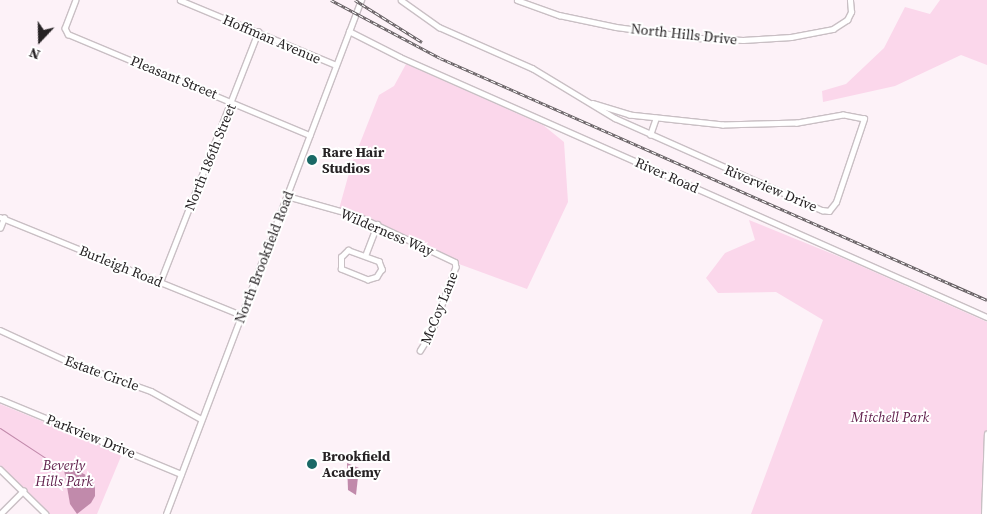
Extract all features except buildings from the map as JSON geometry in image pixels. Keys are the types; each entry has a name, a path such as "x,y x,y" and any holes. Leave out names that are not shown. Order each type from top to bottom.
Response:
{"street":[{"name":"Pleasant Street","path":"76,0 65,31 232,100 310,135"},
{"name":"Hoffman Avenue","path":"180,0 336,66"},
{"name":"North Brookfield Road","path":"166,514 361,0"},
{"name":"Riverview Drive","path":"402,0 439,27 532,68 593,104 650,136 803,204 829,211 836,202 864,119 844,115 797,123 723,126 615,112 593,104"},
{"name":"North Hills Drive","path":"517,0 593,23 719,39 760,40 813,33 840,26 849,16 850,0"},
{"name":"River Road","path":"349,31 400,57 987,317"},
{"name":"North 186th Street","path":"160,282 258,32"},
{"path":"650,136 656,118"},
{"name":"Wilderness Way","path":"287,196 377,224 456,264"},
{"name":"Burleigh Road","path":"2,217 242,315"},
{"path":"0,228 2,217"},
{"path":"365,256 377,224"},
{"path":"345,250 365,256 381,265 380,273 372,281 346,272 338,265 345,250"},
{"name":"McCoy Lane","path":"420,351 432,332 456,264"},
{"name":"Estate Circle","path":"0,330 67,361 146,389 201,419"},
{"name":"Parkview Drive","path":"0,399 181,474"},
{"path":"984,514 987,434"},
{"path":"0,469 46,514"},
{"path":"0,514 23,491"}],"green space":[{"path":"940,0 987,0 987,65 961,55 895,86 823,102 822,91 846,84 884,48 905,7 930,14"},
{"path":"406,64 543,125 564,142 568,202 527,289 459,264 451,258 339,209 351,166 379,95 394,86"},
{"name":"Mitchell Park","path":"749,220 845,259 987,322 987,514 751,514 823,320 776,292 718,293 706,278 725,253 755,240"},
{"name":"Beverly Hills Park","path":"0,404 122,454 97,514 49,514 0,467"}],"shaded area":[{"path":"347,463 359,468 356,495 348,490"},
{"path":"63,464 86,475 95,485 95,496 91,503 77,514 70,504"}],"waterway":[{"path":"0,428 61,468"}],"railway":[{"path":"331,0 440,58 987,300"},
{"path":"355,0 422,42"}],"place":[{"name":"Rare Hair Studios","path":"312,160"},
{"name":"Brookfield Academy","path":"312,464"}]}
